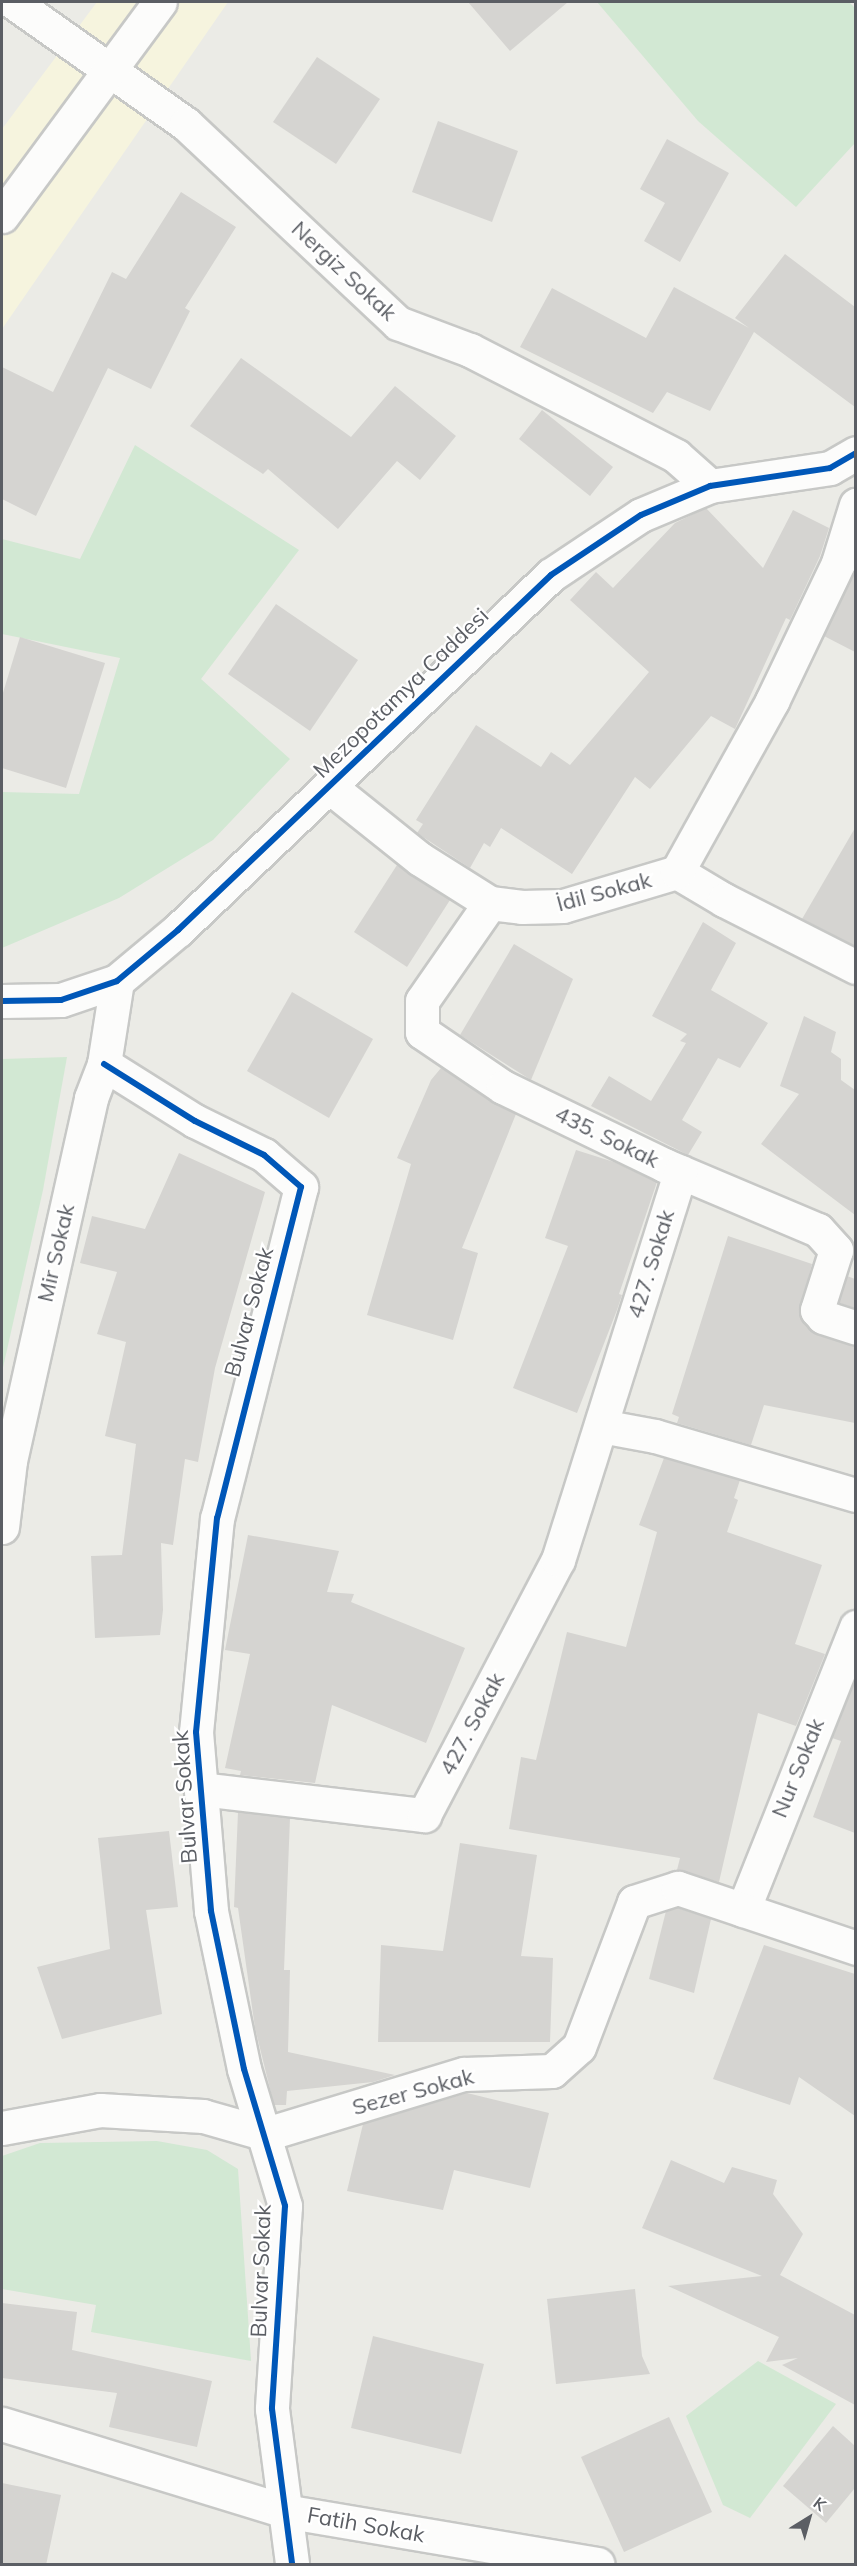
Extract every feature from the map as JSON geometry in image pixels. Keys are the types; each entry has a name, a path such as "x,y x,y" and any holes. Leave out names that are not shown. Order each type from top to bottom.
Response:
{"street":[{"name":"Nergiz Sokak","path":"13,2 186,124 399,323 470,350 676,456 710,486"},
{"path":"2,216 160,2"},
{"name":"Mezopotamya Caddesi","path":"2,1001 61,1000 117,981 178,930 551,575 641,515 710,486 830,468 855,453"},
{"path":"677,872 772,701 837,563 855,505"},
{"name":"İdil Sokak","path":"330,787 420,860 490,903 522,907 563,906 677,872 724,900 855,967"},
{"name":"435. Sokak","path":"490,903 422,1001 422,1032 503,1087 680,1172 818,1230 836,1250 817,1310 824,1317 855,1328"},
{"name":"Mir Sokak","path":"2,1527 10,1461 91,1098 104,1064 117,981"},
{"name":"Bulvar Sokak","path":"104,1064 195,1121 264,1155 301,1187 217,1518 196,1732 212,1911 244,2069 266,2134 285,2206 272,2409 292,2565"},
{"name":"427. Sokak","path":"201,1789 424,1815 558,1560 680,1172"},
{"path":"601,1425 655,1436 855,1495"},
{"name":"Nur Sokak","path":"743,1910 855,1627"},
{"name":"Sezer Sokak","path":"266,2134 464,2074 552,2071 579,2047 634,1902 678,1888 855,1948"},
{"path":"2,2128 100,2110 202,2116 266,2134"},
{"name":"Fatih Sokak","path":"2,2424 284,2511 598,2565"}],"shaded area":[{"path":"97,2 228,2 2,329 2,129"}],"green space":[{"path":"597,2 849,2 856,9 855,143 796,207 698,121"},
{"path":"135,445 299,550 201,679 290,759 213,840 119,898 2,948 2,792 79,794 120,658 2,634 2,539 80,559"},
{"path":"67,1057 43,1190 2,1372 2,1059"},
{"path":"157,2141 207,2150 238,2169 251,2361 91,2332 96,2305 2,2289 2,2156 40,2143"},
{"path":"758,2361 836,2404 750,2518 723,2505 686,2416"}],"building":[{"path":"468,2 568,2 510,51"},
{"path":"317,57 380,99 336,164 273,122"},
{"path":"438,121 518,151 492,222 412,192"},
{"path":"667,139 729,173 680,262 644,241 665,203 640,189"},
{"path":"181,192 236,227 185,308 190,311 151,389 108,368 36,516 2,499 2,367 53,392 112,272 126,279"},
{"path":"785,254 855,307 855,407 754,332 710,411 667,392 653,413 520,347 552,288 646,338 674,287 749,328 735,318"},
{"path":"241,358 351,437 395,386 456,436 420,480 397,461 338,529 268,469 263,474 190,426"},
{"path":"542,410 613,467 590,496 519,439"},
{"path":"706,508 763,568 793,510 829,528 820,556 790,620 786,618 735,729 711,716 650,789 635,777 572,874 501,828 490,847 484,843 470,868 417,833 423,824 416,820 476,725 541,767 551,752 570,765 649,672 570,600 596,572 613,588 675,523"},
{"path":"855,570 855,652 824,636"},
{"path":"276,604 358,660 310,731 228,674"},
{"path":"20,637 105,663 66,788 2,768 2,696"},
{"path":"855,828 855,946 802,919"},
{"path":"397,865 450,900 407,967 354,932"},
{"path":"703,922 736,943 711,990 768,1023 740,1068 718,1058 682,1120 702,1132 688,1155 591,1106 609,1076 651,1101 686,1043 680,1041 687,1034 652,1016"},
{"path":"514,944 573,979 531,1080 460,1035"},
{"path":"292,992 373,1039 329,1118 247,1071"},
{"path":"804,1016 836,1032 831,1052 841,1059 841,1080 855,1090 855,1215 761,1144 799,1094 780,1086"},
{"path":"441,1068 516,1114 462,1248 478,1253 453,1340 367,1315 411,1164 397,1158 431,1080"},
{"path":"576,1150 614,1162 657,1182 619,1294 622,1295 617,1310 577,1413 513,1388 568,1246 545,1238"},
{"path":"179,1153 265,1192 215,1368 198,1462 185,1459 173,1545 161,1543 163,1610 160,1635 95,1638 91,1556 122,1555 136,1444 105,1436 126,1342 97,1334 117,1272 80,1263 92,1216 145,1229"},
{"path":"728,1236 812,1264 799,1314 817,1335 855,1346 855,1423 764,1405 751,1445 677,1423 679,1417 672,1414"},
{"path":"847,1276 855,1279 855,1308 839,1303"},
{"path":"664,1458 740,1480 734,1498 738,1500 727,1532 822,1565 795,1644 825,1654 796,1726 758,1713 719,1882 677,1870 680,1858 509,1829 521,1757 536,1760 567,1632 626,1647 657,1532 639,1525"},
{"path":"248,1535 339,1551 327,1592 354,1594 351,1602 465,1648 426,1743 332,1705 315,1783 240,1775 241,1771 225,1768 250,1654 225,1650"},
{"path":"855,1679 855,1833 813,1817 841,1741 832,1738"},
{"path":"238,1812 290,1818 284,1970 290,1970 288,2052 395,2075 373,2082 287,2091 286,2105 274,2105 255,2028 238,1908 234,1907"},
{"path":"169,1831 178,1907 146,1910 162,2014 62,2039 37,1967 110,1949 98,1838"},
{"path":"460,1843 537,1855 521,1956 553,1958 550,2042 378,2042 381,1945 443,1951"},
{"path":"678,1908 711,1919 694,1993 649,1979 666,1911"},
{"path":"764,1945 855,1974 855,2116 799,2077 790,2105 713,2079"},
{"path":"467,2093 549,2113 530,2188 454,2170 443,2210 347,2191 363,2124"},
{"path":"671,2160 724,2183 732,2167 777,2180 773,2194 803,2234 780,2275 855,2315 855,2405 782,2365 798,2358 766,2362 779,2337 668,2286 762,2276 642,2228"},
{"path":"635,2289 642,2356 650,2374 556,2384 547,2299"},
{"path":"2,2303 77,2312 72,2350 212,2381 197,2447 109,2427 117,2393 2,2378"},
{"path":"373,2336 484,2364 461,2454 351,2428"},
{"path":"669,2417 712,2512 624,2552 581,2457"},
{"path":"833,2426 855,2446 855,2488 826,2523 783,2486"},
{"path":"2,2483 61,2495 46,2565 2,2565"}],"cycle path":[{"path":"2,1001 61,1000 117,981 178,930 551,575 641,515 710,486 830,468 856,453"},
{"path":"104,1064 195,1121 264,1155 301,1187 217,1518 196,1732 211,1911 244,2069 285,2206 272,2409 292,2564"}]}
